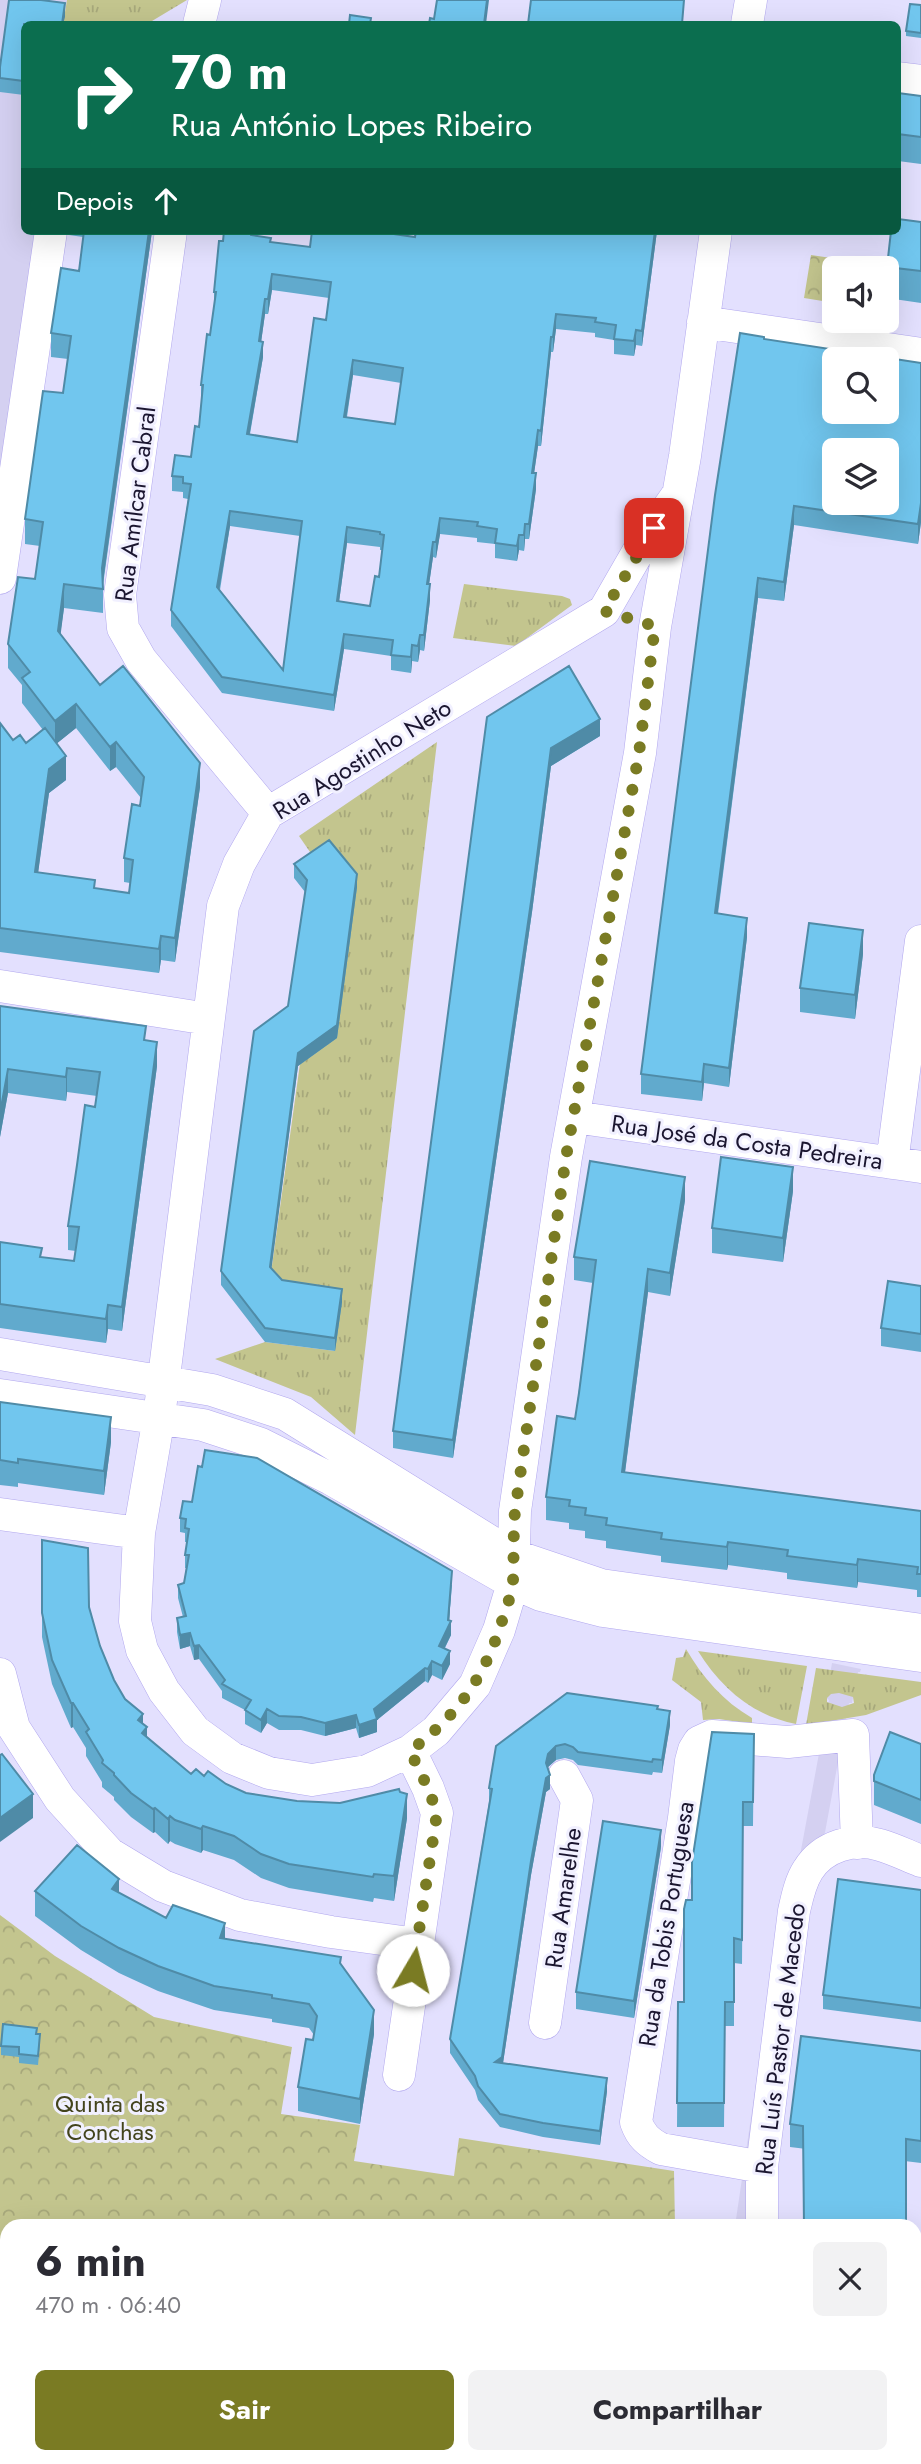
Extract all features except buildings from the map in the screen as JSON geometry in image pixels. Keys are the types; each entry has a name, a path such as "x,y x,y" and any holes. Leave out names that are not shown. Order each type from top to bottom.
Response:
{"street":[{"path":"748,21 751,0"},
{"path":"901,78 921,81"},
{"path":"0,578 50,235"},
{"name":"Rua Amílcar Cabral","path":"170,235 120,595 123,628 141,660 268,813"},
{"name":"Rua Agostinho Neto","path":"678,494 642,545 604,611 268,813 239,864 223,906 164,1380 139,1533 135,1620 142,1650 163,1691 194,1731 232,1758 269,1773 312,1780 366,1771 410,1751 436,1731 475,1685 499,1630 512,1569 515,1511 574,1117 639,753 655,626 678,494 715,235"},
{"path":"703,322 921,354"},
{"path":"604,611 655,626"},
{"path":"907,1165 921,941"},
{"path":"0,986 208,1020"},
{"name":"Rua José da Costa Pedreira","path":"574,1117 907,1165"},
{"path":"0,1354 212,1390 285,1414 512,1569 541,1595 603,1611 921,1656"},
{"path":"0,1395 203,1425 261,1444 512,1569 601,1585 921,1630"},
{"path":"0,1514 139,1533"},
{"path":"0,1674 7,1731 60,1799 110,1854 163,1886 240,1915 331,1933 417,1944"},
{"name":"Rua da Tobis Portuguesa","path":"762,2167 661,2149 648,2142 639,2132 636,2122 691,1761 699,1742 712,1736 788,1742 853,1735 857,1843"},
{"path":"399,2075 437,1813 410,1751"},
{"name":"Rua Amarelhe","path":"545,2023 577,1800 564,1776"},
{"name":"Rua Luís Pastor de Macedo","path":"762,2219 762,2167 794,1911 808,1869 838,1845 857,1843 878,1844 921,1861"}],"shaded area":[{"path":"0,0 67,0 64,21 21,21 21,235 35,235 0,499"},
{"path":"832,1663 861,1669 858,1672 852,1703 849,1703 785,2048 763,2219 736,2219 762,2043 765,2043 829,1700 826,1698"}],"green space":[{"path":"67,0 187,0 152,21 64,21"},
{"path":"811,255 822,257 822,301 804,298"},
{"path":"464,584 562,596 570,599 572,605 516,646 453,638"},
{"path":"437,742 355,1435 311,1397 215,1359 265,1342 335,1351 270,1280 329,854 310,852 299,836"},
{"path":"686,1649 714,1688 752,1718 752,1724 719,1719 703,1720 701,1702 672,1680 676,1658 683,1657"},
{"path":"698,1651 807,1666 796,1724 752,1707 717,1677"},
{"path":"816,1668 921,1682 921,1695 866,1715 806,1725","holes":["831,1694 853,1697 854,1703 842,1707 827,1702"]},
{"name":"Quinta das Conchas","path":"0,1915 55,1956 154,2017 292,2047 281,2114 360,2125 354,2161 454,2176 459,2138 674,2171 675,2219 0,2219"}],"route":[{"path":"413,1970 437,1813 410,1751 436,1731 475,1685 499,1630 513,1584 515,1511 566,1157 639,753 655,626 604,611 654,528"}]}
